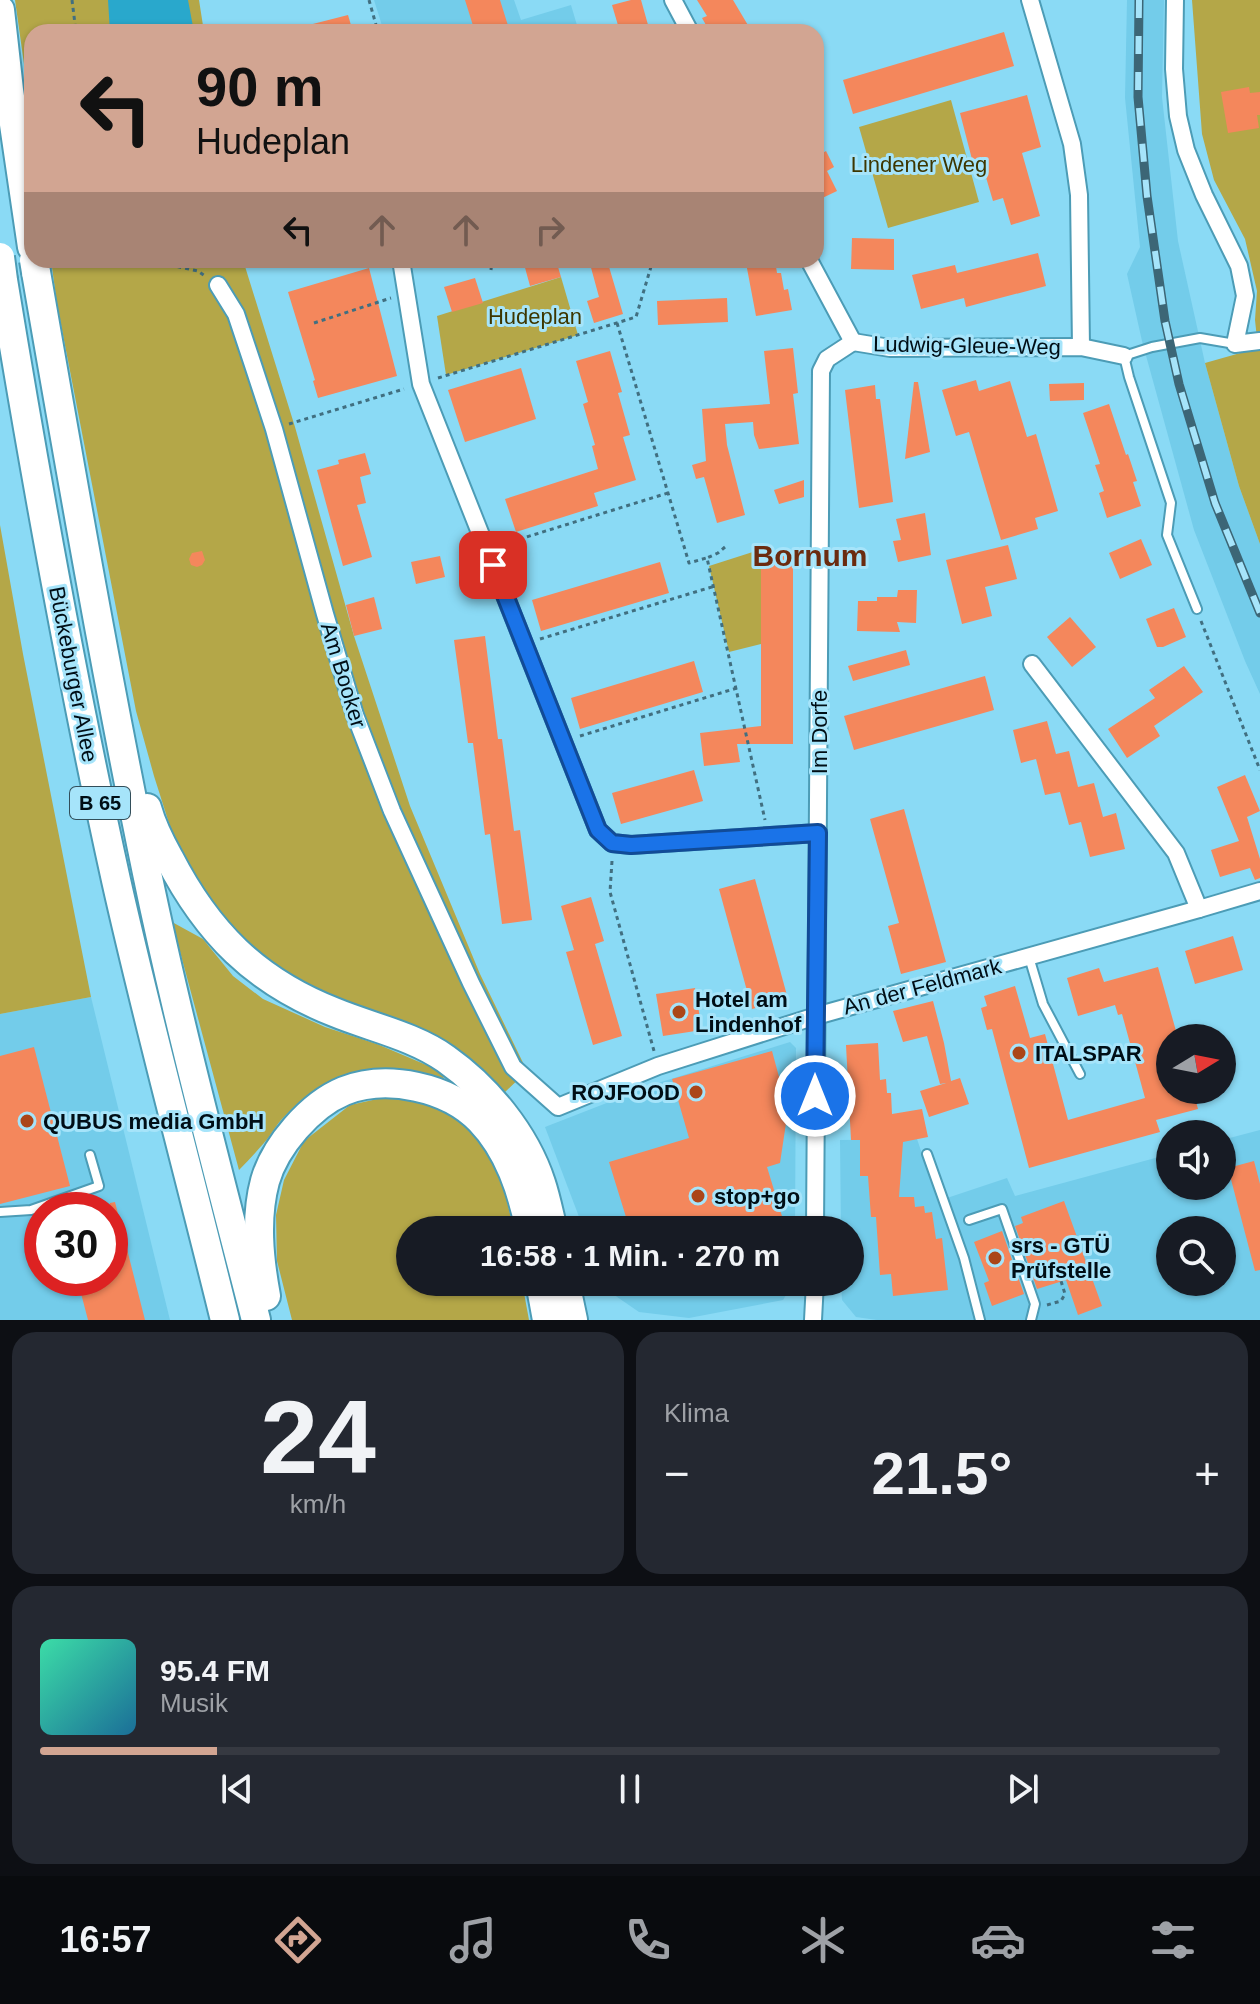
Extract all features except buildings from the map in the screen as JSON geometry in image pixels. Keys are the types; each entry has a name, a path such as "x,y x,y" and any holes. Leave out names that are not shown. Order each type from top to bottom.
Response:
{"highway":[{"name":"Bückeburger Allee","path":"0,10 24,192"},
{"name":"Bückeburger Allee","path":"35,268 147,875 256,1320"},
{"name":"Bückeburger Allee","path":"2,269 37,482 81,718 116,881 225,1320"},
{"path":"118,728 136,761 151,824 182,883 205,918 234,951 298,995 330,1011 412,1041 443,1056 469,1076 493,1101 520,1140 541,1181 550,1216"},
{"path":"270,1320 260,1264 260,1211 266,1179 283,1145 301,1122 318,1106 342,1092 361,1086 402,1085 441,1094 462,1106 480,1120 509,1162 527,1216"},
{"path":"543,1296 547,1320"},
{"path":"568,1296 573,1320"}],"street":[{"path":"673,0 686,24"},
{"path":"1030,0 1074,156 1079,195 1081,347"},
{"path":"1175,0 1174,69 1178,116 1186,150 1239,266 1245,296 1235,344 1260,341"},
{"path":"402,268 421,384 598,830 612,843 631,845 818,833"},
{"path":"813,268 853,342"},
{"name":"Am Booker","path":"218,285 236,314 274,429 355,715 392,811 513,1067 558,1107"},
{"name":"Ludwig-Gleue-Weg","path":"853,342 890,348 1081,347 1124,356"},
{"name":"Im Dorfe","path":"815,1216 821,371 827,359 853,342"},
{"path":"1032,664 1176,853 1199,909"},
{"name":"An der Feldmark","path":"558,1107 658,1066 816,1016 1260,891"},
{"path":"813,1320 814,1296"}],"lane":[{"path":"1197,609 1167,535 1171,503 1124,356 1200,338 1235,344"},
{"path":"1029,957 1043,1004 1080,1074"},
{"path":"927,1154 964,1258 980,1320"},
{"path":"0,1212 31,1210 99,1186 90,1155"},
{"path":"969,1220 1002,1209 1035,1304 1031,1320"}],"path":[{"path":"72,0 75,24"},
{"path":"369,0 376,24"},
{"path":"184,268 198,271 218,285"},
{"path":"274,429 636,317 651,268"},
{"path":"314,323 406,293"},
{"path":"617,323 689,563 707,558 725,547"},
{"path":"487,549 668,493"},
{"path":"707,558 767,835"},
{"path":"525,644 715,586"},
{"path":"1197,609 1260,770"},
{"path":"563,741 737,688"},
{"path":"612,843 610,892 658,1066"},
{"path":"1035,1304 1048,1305 1061,1301 1065,1294 1061,1281"}],"shaded area":[{"path":"108,0 188,0 192,24 110,24"},
{"path":"374,0 514,0 521,20 571,5 577,24 382,24"},
{"path":"1127,0 1164,0 1162,97 1178,241 1205,363 1239,486 1260,544 1260,694 1194,530 1142,341 1127,274 1140,247 1125,98"},
{"name":"QUBUS media GmbH","path":"91,997 170,1320 0,1320 0,1014"},
{"path":"790,1042 796,1048 795,1216 579,1216 545,1127 658,1083"},
{"path":"1260,1130 1260,1320 877,1320 856,1317 842,1300 842,1296 864,1296 864,1216 841,1216 840,1140 917,1139 938,1201 1007,1178 1015,1196 1156,1158 1156,1200 1236,1200 1236,1136"},
{"path":"616,1296 785,1296 783,1300 689,1318 639,1312"}],"green space":[{"path":"15,0 199,0 203,24 24,24 24,64"},
{"path":"1192,0 1260,0 1260,544 1239,486 1205,363 1258,348 1255,320 1257,291 1245,239 1214,180 1202,134"},
{"name":"Lindener Weg","path":"951,100 979,202 888,228 859,127"},
{"path":"52,268 245,268 295,427 354,636 410,806 480,974 527,1071 504,1093 269,965 213,912 174,839 136,711"},
{"name":"Hudeplan","path":"561,277 578,335 446,375 437,316"},
{"path":"0,525 91,997 0,1014"},
{"path":"759,550 761,644 729,652 709,566"},
{"path":"172,922 203,939 233,976 263,999 325,1027 377,1044 443,1072 444,1082 378,1074 339,1079 320,1087 280,1121 239,1170"},
{"path":"391,1096 423,1100 445,1108 463,1118 477,1132 489,1149 504,1187 510,1216 396,1216 396,1296 525,1296 529,1320 292,1320 277,1261 276,1215 284,1180 304,1141 350,1105"}],"railway":[{"path":"1139,0 1138,97 1147,196 1165,321 1179,384 1215,503 1260,613"}],"place":[{"name":"Hotel am Lindenhof","path":"679,1012"},
{"name":"ITALSPAR","path":"1019,1053"},
{"name":"ROJFOOD","path":"696,1092"},
{"name":"QUBUS media GmbH","path":"27,1121"},
{"name":"stop+go","path":"698,1196"},
{"name":"srs - GTÜ Prüfstelle","path":"995,1258"}],"district":[{"name":"Bornum","path":"810,556"}],"route":[{"path":"493,565 598,830 612,843 631,845 818,833 815,1096"}]}
